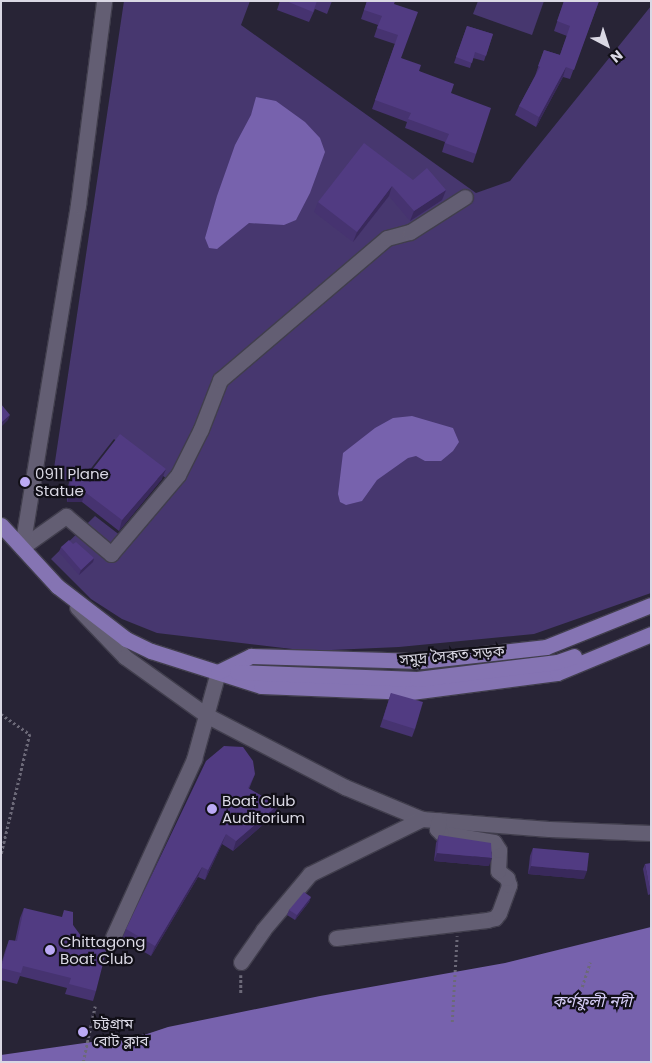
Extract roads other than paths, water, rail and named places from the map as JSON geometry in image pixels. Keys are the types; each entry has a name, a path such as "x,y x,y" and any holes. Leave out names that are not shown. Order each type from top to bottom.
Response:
{"main road":[{"name":"সমুদ্র সৈকত সড়ক","path":"1,525 57,586 126,639 151,651 261,686 411,692 557,673 651,634"},
{"name":"সমুদ্র সৈকত সড়ক","path":"218,672 251,656 421,661 546,647 651,605"},
{"path":"218,672 417,679 557,662 651,626"}],"street":[{"path":"22,547 78,205 104,1"},
{"path":"22,547 66,516 111,554 178,475 201,429 220,380 387,238 410,232 465,197"},
{"path":"57,586 124,657 206,715 345,787 422,819 549,829 651,833"},
{"path":"113,937 194,759 218,672"},
{"path":"241,962 263,930 310,874 422,819"},
{"path":"336,938 495,918 499,913 509,884 507,878 498,871 499,850 494,842 441,833 437,829 439,820"}],"water":[{"path":"256,97 276,101 305,122 320,138 325,152 310,193 296,220 284,225 249,223 217,249 209,248 205,238 217,196 235,145 251,115"},
{"path":"412,416 453,428 459,442 453,451 441,461 425,461 416,456 408,458 377,480 362,501 346,505 340,502 338,494 343,453 375,428 393,418"},
{"name":"কর্ণফুলী নদী","path":"651,927 651,1062 1,1062 1,1055 147,1034 168,1027 320,996 505,963"}],"place":[{"name":"0911 Plane Statue","path":"25,482"},
{"name":"Boat Club Auditorium","path":"212,809"},
{"name":"Chittagong Boat Club","path":"50,950"},
{"name":"চট্টগ্রাম বোট ক্লাব","path":"83,1032"}]}
